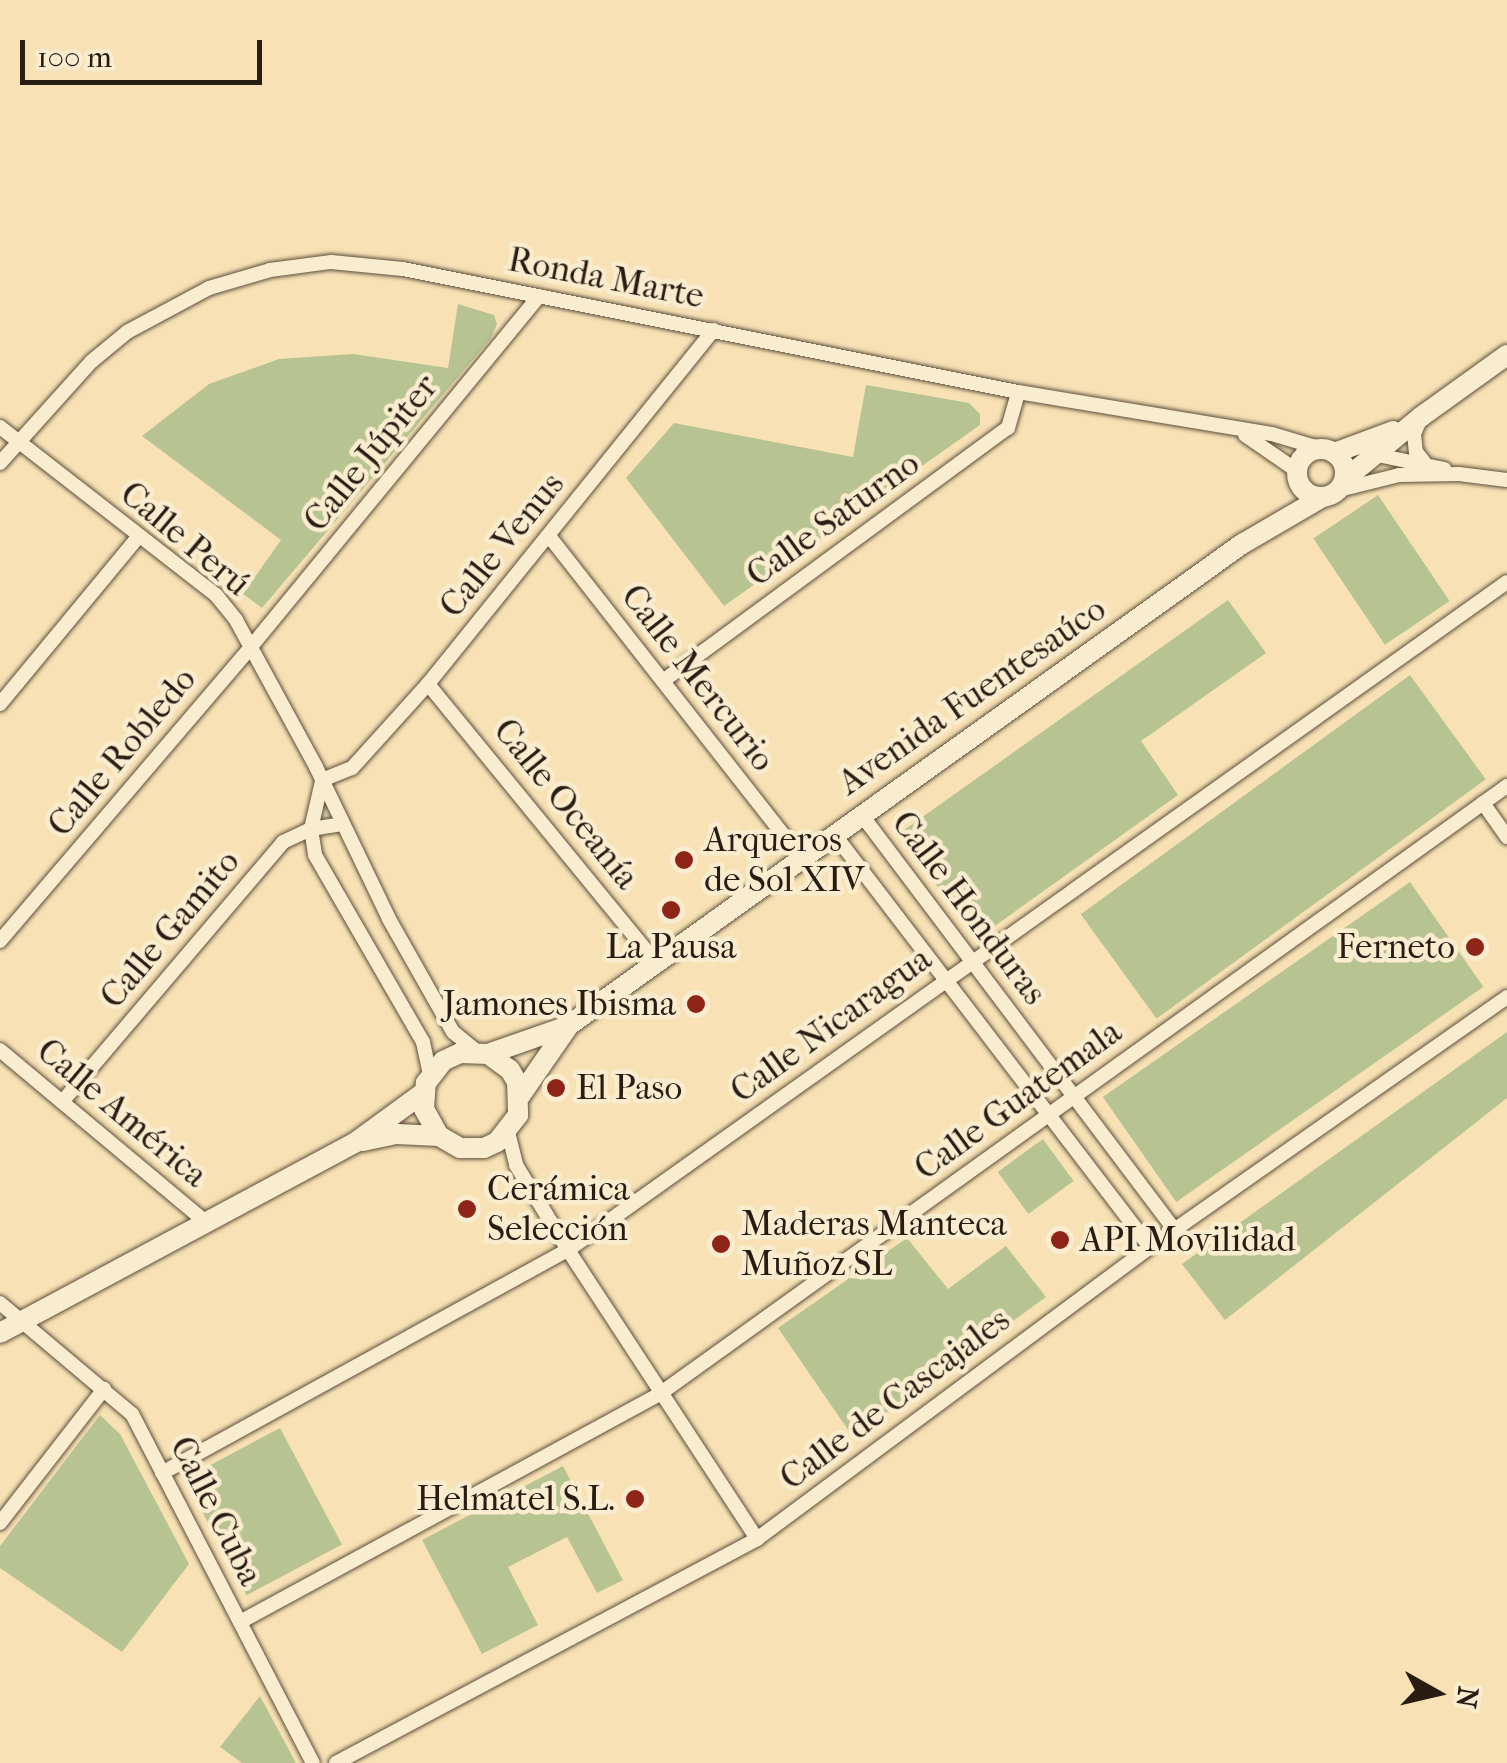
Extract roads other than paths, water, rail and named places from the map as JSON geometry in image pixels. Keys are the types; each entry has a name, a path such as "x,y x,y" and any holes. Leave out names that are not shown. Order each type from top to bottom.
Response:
{"street":[{"name":"Ronda Marte","path":"0,463 92,360 127,332 209,288 270,270 332,262 364,264 539,296 1018,392 1272,434 1336,450 1424,463 1458,474"},
{"name":"Calle Júpiter","path":"250,648 539,296"},
{"name":"Calle Venus","path":"322,780 352,768 428,684 714,330"},
{"name":"Avenida Fuentesaúco","path":"483,1053 568,1026 1269,526 1335,489 1422,416 1507,355"},
{"name":"Calle Saturno","path":"663,681 1008,428 1018,392"},
{"name":"Avenida Fuentesaúco","path":"1336,450 1422,416"},
{"path":"1422,416 1414,434 1416,452 1424,463"},
{"name":"Calle Perú","path":"0,427 216,595 236,620 453,1032 483,1053"},
{"name":"Ronda Marte","path":"1236,431 1265,444 1297,475"},
{"path":"1336,450 1344,465 1335,489 1302,490 1297,475 1308,452 1336,450"},
{"name":"Ronda Marte","path":"1335,489 1400,475 1458,474 1507,480"},
{"name":"Avenida Fuentesaúco","path":"1269,526 1297,475"},
{"path":"0,704 139,536"},
{"name":"Calle Mercurio","path":"549,536 800,857"},
{"name":"Calle Nicaragua","path":"162,1473 568,1250 1507,582"},
{"name":"Calle Robledo","path":"0,940 250,648"},
{"name":"Calle Oceanía","path":"428,684 656,962"},
{"path":"322,780 311,830 316,855 423,1042 427,1084 424,1109 438,1136"},
{"name":"Calle Guatemala","path":"240,1622 661,1393 1507,786"},
{"path":"1484,803 1507,837"},
{"name":"Calle Honduras","path":"861,814 1174,1229"},
{"name":"Calle Gamito","path":"62,1102 284,842 311,830 342,824"},
{"name":"Calle Honduras","path":"834,834 1150,1247"},
{"name":"Calle de Cascajales","path":"336,1763 756,1538 1174,1229 1507,997"},
{"name":"Avenida Fuentesaúco","path":"520,1096 568,1026"},
{"name":"Calle América","path":"0,1050 206,1222"},
{"path":"0,1333 356,1142 460,1053 483,1053 510,1070 520,1096 518,1115 508,1132 484,1148"},
{"path":"508,1132 516,1164 568,1250 756,1538"},
{"path":"356,1142 397,1134 438,1136 460,1148 484,1148 516,1164"},
{"name":"Calle Cuba","path":"0,1303 132,1414 313,1763"},
{"path":"0,1523 104,1388"}],"place":[{"name":"Arqueros de Sol XIV","path":"684,860"},
{"name":"La Pausa","path":"671,910"},
{"name":"Ferneto","path":"1475,947"},
{"name":"Jamones Ibisma","path":"696,1004"},
{"name":"El Paso","path":"556,1088"},
{"name":"Cerámica Selección","path":"467,1209"},
{"name":"API Movilidad","path":"1060,1240"},
{"name":"Maderas Manteca Muñoz SL","path":"721,1244"},
{"name":"Helmatel S.L.","path":"635,1499"}]}
